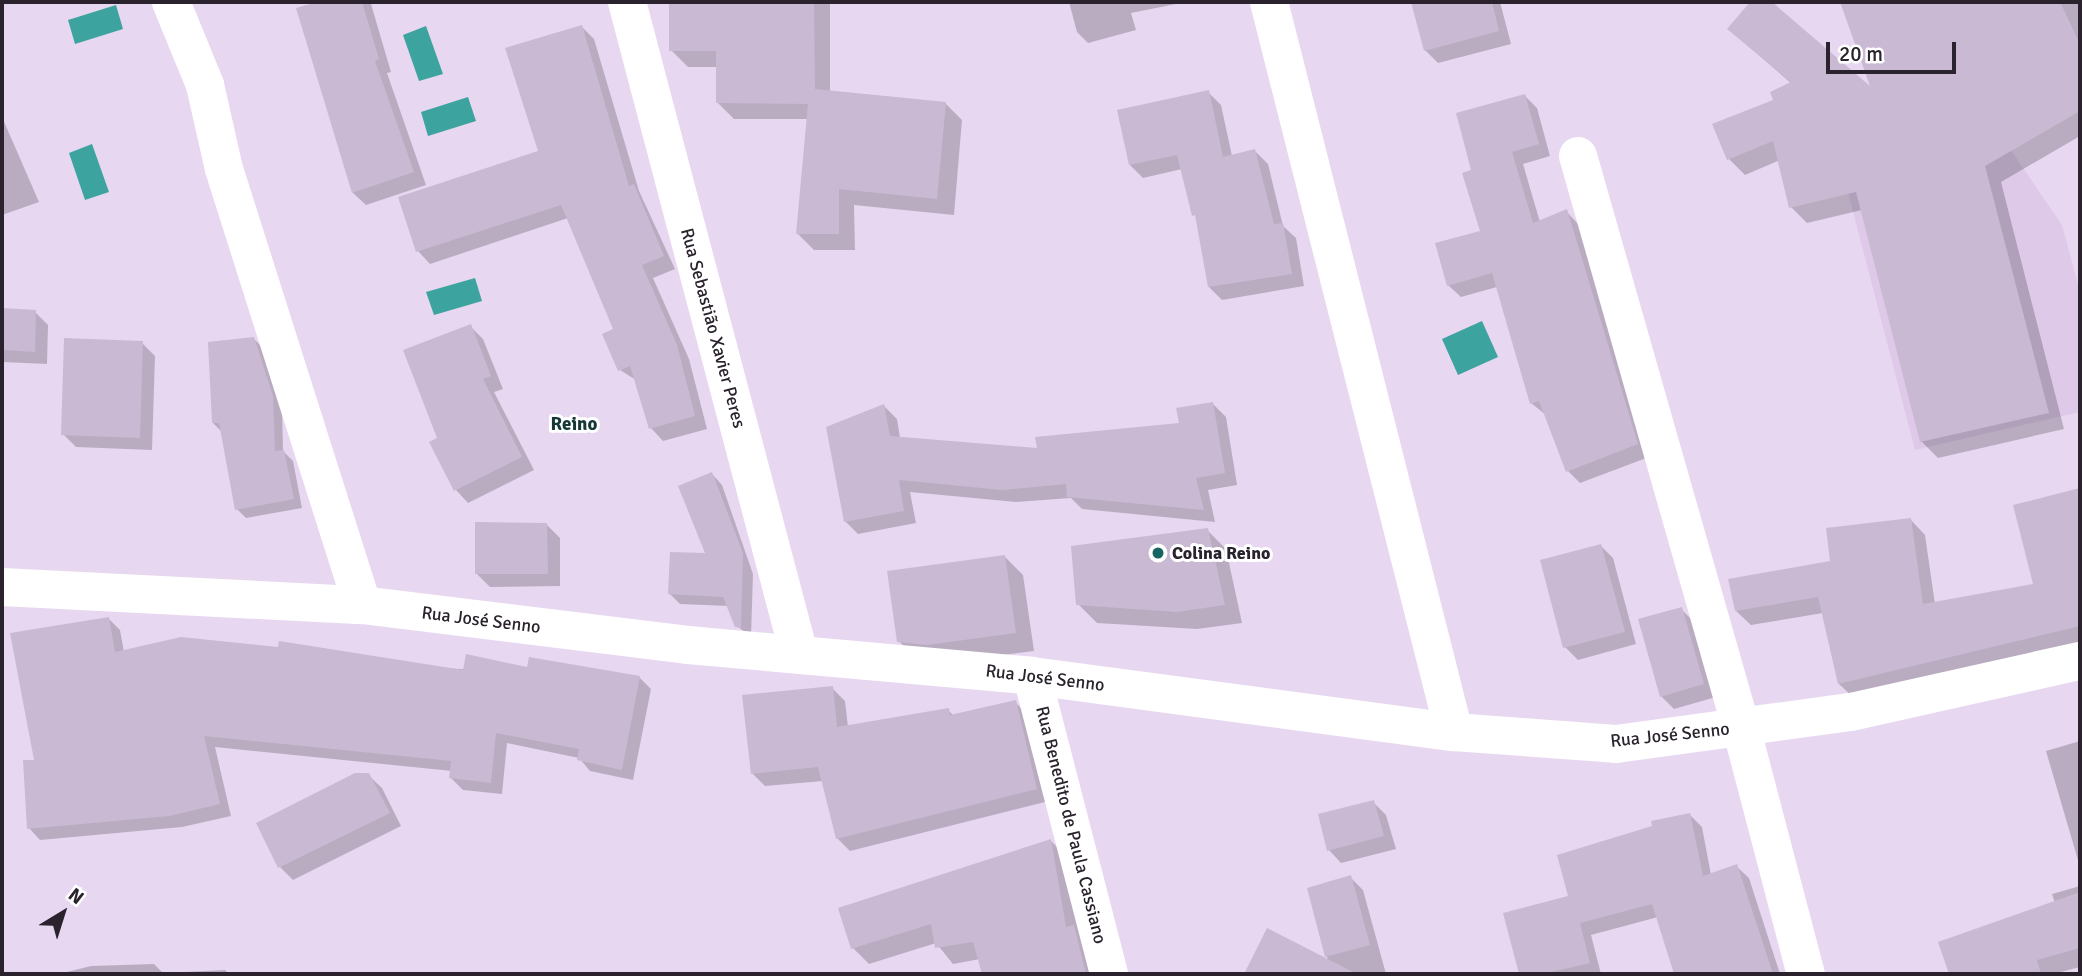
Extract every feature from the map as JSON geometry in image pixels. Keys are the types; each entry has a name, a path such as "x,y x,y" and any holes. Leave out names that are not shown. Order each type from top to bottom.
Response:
{"street":[{"path":"171,2 205,85 223,169 362,606"},
{"name":"Rua Sebastião Xavier Peres","path":"627,2 799,654"},
{"path":"1269,2 1454,732"},
{"path":"1578,156 1741,727 1806,974"},
{"name":"Rua José Senno","path":"2,587 362,606 799,654 1032,676 1454,732 1616,744 1852,712 2080,661"},
{"name":"Rua Benedito de Paula Cassiano","path":"1032,676 1109,974"}],"shaded area":[{"path":"116,5 123,29 75,44 68,20"},
{"path":"426,26 443,74 419,81 403,35"},
{"path":"1971,92 2062,225 2080,292 2080,412 1915,450 1831,127"},
{"path":"468,97 476,121 428,136 421,112"},
{"path":"92,144 109,192 85,200 69,153"},
{"path":"475,278 482,301 434,315 426,292"},
{"path":"1482,321 1498,357 1458,375 1442,339"}],"building":[{"path":"317,2 362,2 379,59 375,61 414,172 352,193 296,8"},
{"path":"669,2 814,2 815,89 946,102 937,199 839,189 839,234 796,234 808,104 716,103 716,51 669,51"},
{"path":"1411,2 1492,2 1499,31 1424,51"},
{"path":"1750,2 1772,2 1870,86 1840,2 2060,2 2080,44 2080,111 1985,166 2049,413 1920,442 1856,192 1789,208 1773,141 1727,160 1712,124 1773,100 1770,92 1791,82 1727,29"},
{"path":"582,25 629,186 634,184 664,256 642,265 677,345 695,416 649,429 630,366 618,371 602,334 613,329 561,205 416,252 398,197 538,151 505,48"},
{"path":"1209,90 1223,157 1255,149 1274,224 1283,223 1292,274 1208,287 1195,215 1192,216 1177,155 1129,165 1117,110"},
{"path":"1525,94 1539,144 1512,152 1533,223 1567,209 1638,444 1566,472 1539,401 1530,404 1492,273 1447,286 1435,243 1480,231 1462,173 1471,170 1456,113"},
{"path":"2,308 36,310 35,352 2,350"},
{"path":"471,324 491,376 483,379 522,457 454,491 429,442 437,438 403,350"},
{"path":"254,337 273,396 275,451 284,450 294,499 235,510 219,423 212,423 208,342"},
{"path":"64,338 143,341 140,438 61,435"},
{"path":"1213,402 1225,473 1196,478 1204,510 1067,497 1066,484 1002,490 899,480 904,511 844,522 826,427 884,404 890,436 1037,448 1035,437 1179,423 1176,408"},
{"path":"712,472 743,553 741,628 735,627 723,597 668,594 670,552 705,553 678,486"},
{"path":"2080,488 2080,626 1838,684 1818,597 1735,611 1728,579 1830,561 1826,528 1911,518 1923,604 2033,584 2013,505"},
{"path":"475,522 547,523 548,574 475,574"},
{"path":"1208,528 1225,605 1177,612 1076,605 1071,546"},
{"path":"1601,544 1625,632 1563,648 1540,560"},
{"path":"1005,555 1016,633 927,645 897,642 887,571"},
{"path":"1682,607 1704,684 1660,697 1638,619"},
{"path":"109,617 115,652 181,637 278,647 279,641 463,670 466,654 527,667 529,657 640,676 622,770 577,760 579,749 496,733 491,783 449,778 451,761 204,736 220,804 169,816 27,829 23,760 34,760 10,633"},
{"path":"833,686 837,727 949,708 950,715 1016,700 1037,789 836,839 818,767 751,774 742,695"},
{"path":"355,773 369,773 390,813 278,868 256,823"},
{"path":"1374,800 1384,836 1327,851 1318,814"},
{"path":"1690,813 1703,876 1737,864 1773,974 1674,974 1652,904 1580,923 1590,963 1543,974 1519,974 1503,913 1568,896 1557,855 1652,826 1651,821"},
{"path":"1051,839 1066,927 1074,925 1086,974 982,974 973,942 935,948 931,924 851,949 838,908"},
{"path":"1351,875 1370,945 1325,957 1307,888"},
{"path":"2080,892 2080,948 2037,960 2041,974 1949,974 1938,942"},
{"path":"1267,928 1357,974 1244,974"}],"place":[{"name":"Colina Reino","path":"1158,553"}],"district":[{"name":"Reino","path":"574,425"}]}
